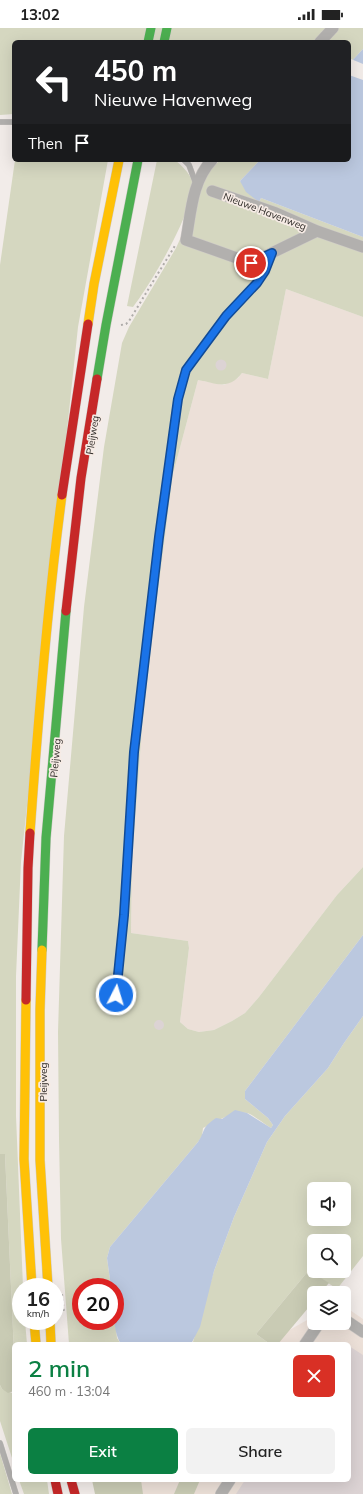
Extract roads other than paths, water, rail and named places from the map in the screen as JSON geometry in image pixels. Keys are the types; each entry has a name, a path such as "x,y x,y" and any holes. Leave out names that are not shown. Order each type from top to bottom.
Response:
{"highway":[{"path":"148,40 151,28"},
{"path":"164,40 167,28"},
{"name":"Pleijweg","path":"31,1278 24,1159 28,868 38,722 52,573 72,424 94,284 118,162"},
{"name":"Pleijweg","path":"47,1278 40,1160 40,1010 46,838 68,584 81,478 106,324 138,162"},
{"path":"35,1330 36,1342"},
{"path":"50,1330 51,1342"},
{"path":"55,1482 58,1494"},
{"path":"71,1482 74,1494"}],"street":[{"path":"322,40 333,28"},
{"path":"196,184 206,166 210,162"},
{"name":"Nieuwe Havenweg","path":"196,184 186,240 251,263 318,231"},
{"name":"Nieuwe Havenweg","path":"212,191 363,247"},
{"path":"351,1324 363,1332"},
{"path":"306,1342 315,1330"},
{"path":"221,1494 229,1482"}],"lane":[{"path":"0,122 12,122"},
{"path":"186,162 189,165 196,184"},
{"path":"116,995 124,915 134,752 159,537 178,399 186,370 226,316 257,283 265,271 272,253"},
{"path":"0,1443 12,1481"},
{"path":"12,1482 16,1494"}],"water":[{"path":"363,49 363,237 261,198 259,202 246,192 240,181 258,162 351,162 351,62"},
{"path":"363,935 363,1016 328,1068 285,1116 267,1142 234,1217 214,1271 200,1327 192,1342 120,1342 116,1330 124,1330 124,1278 110,1278 107,1258 110,1247 198,1142 211,1121 216,1118 222,1119 235,1110 247,1113 271,1128 273,1125 268,1118 245,1099 245,1091"}]}
